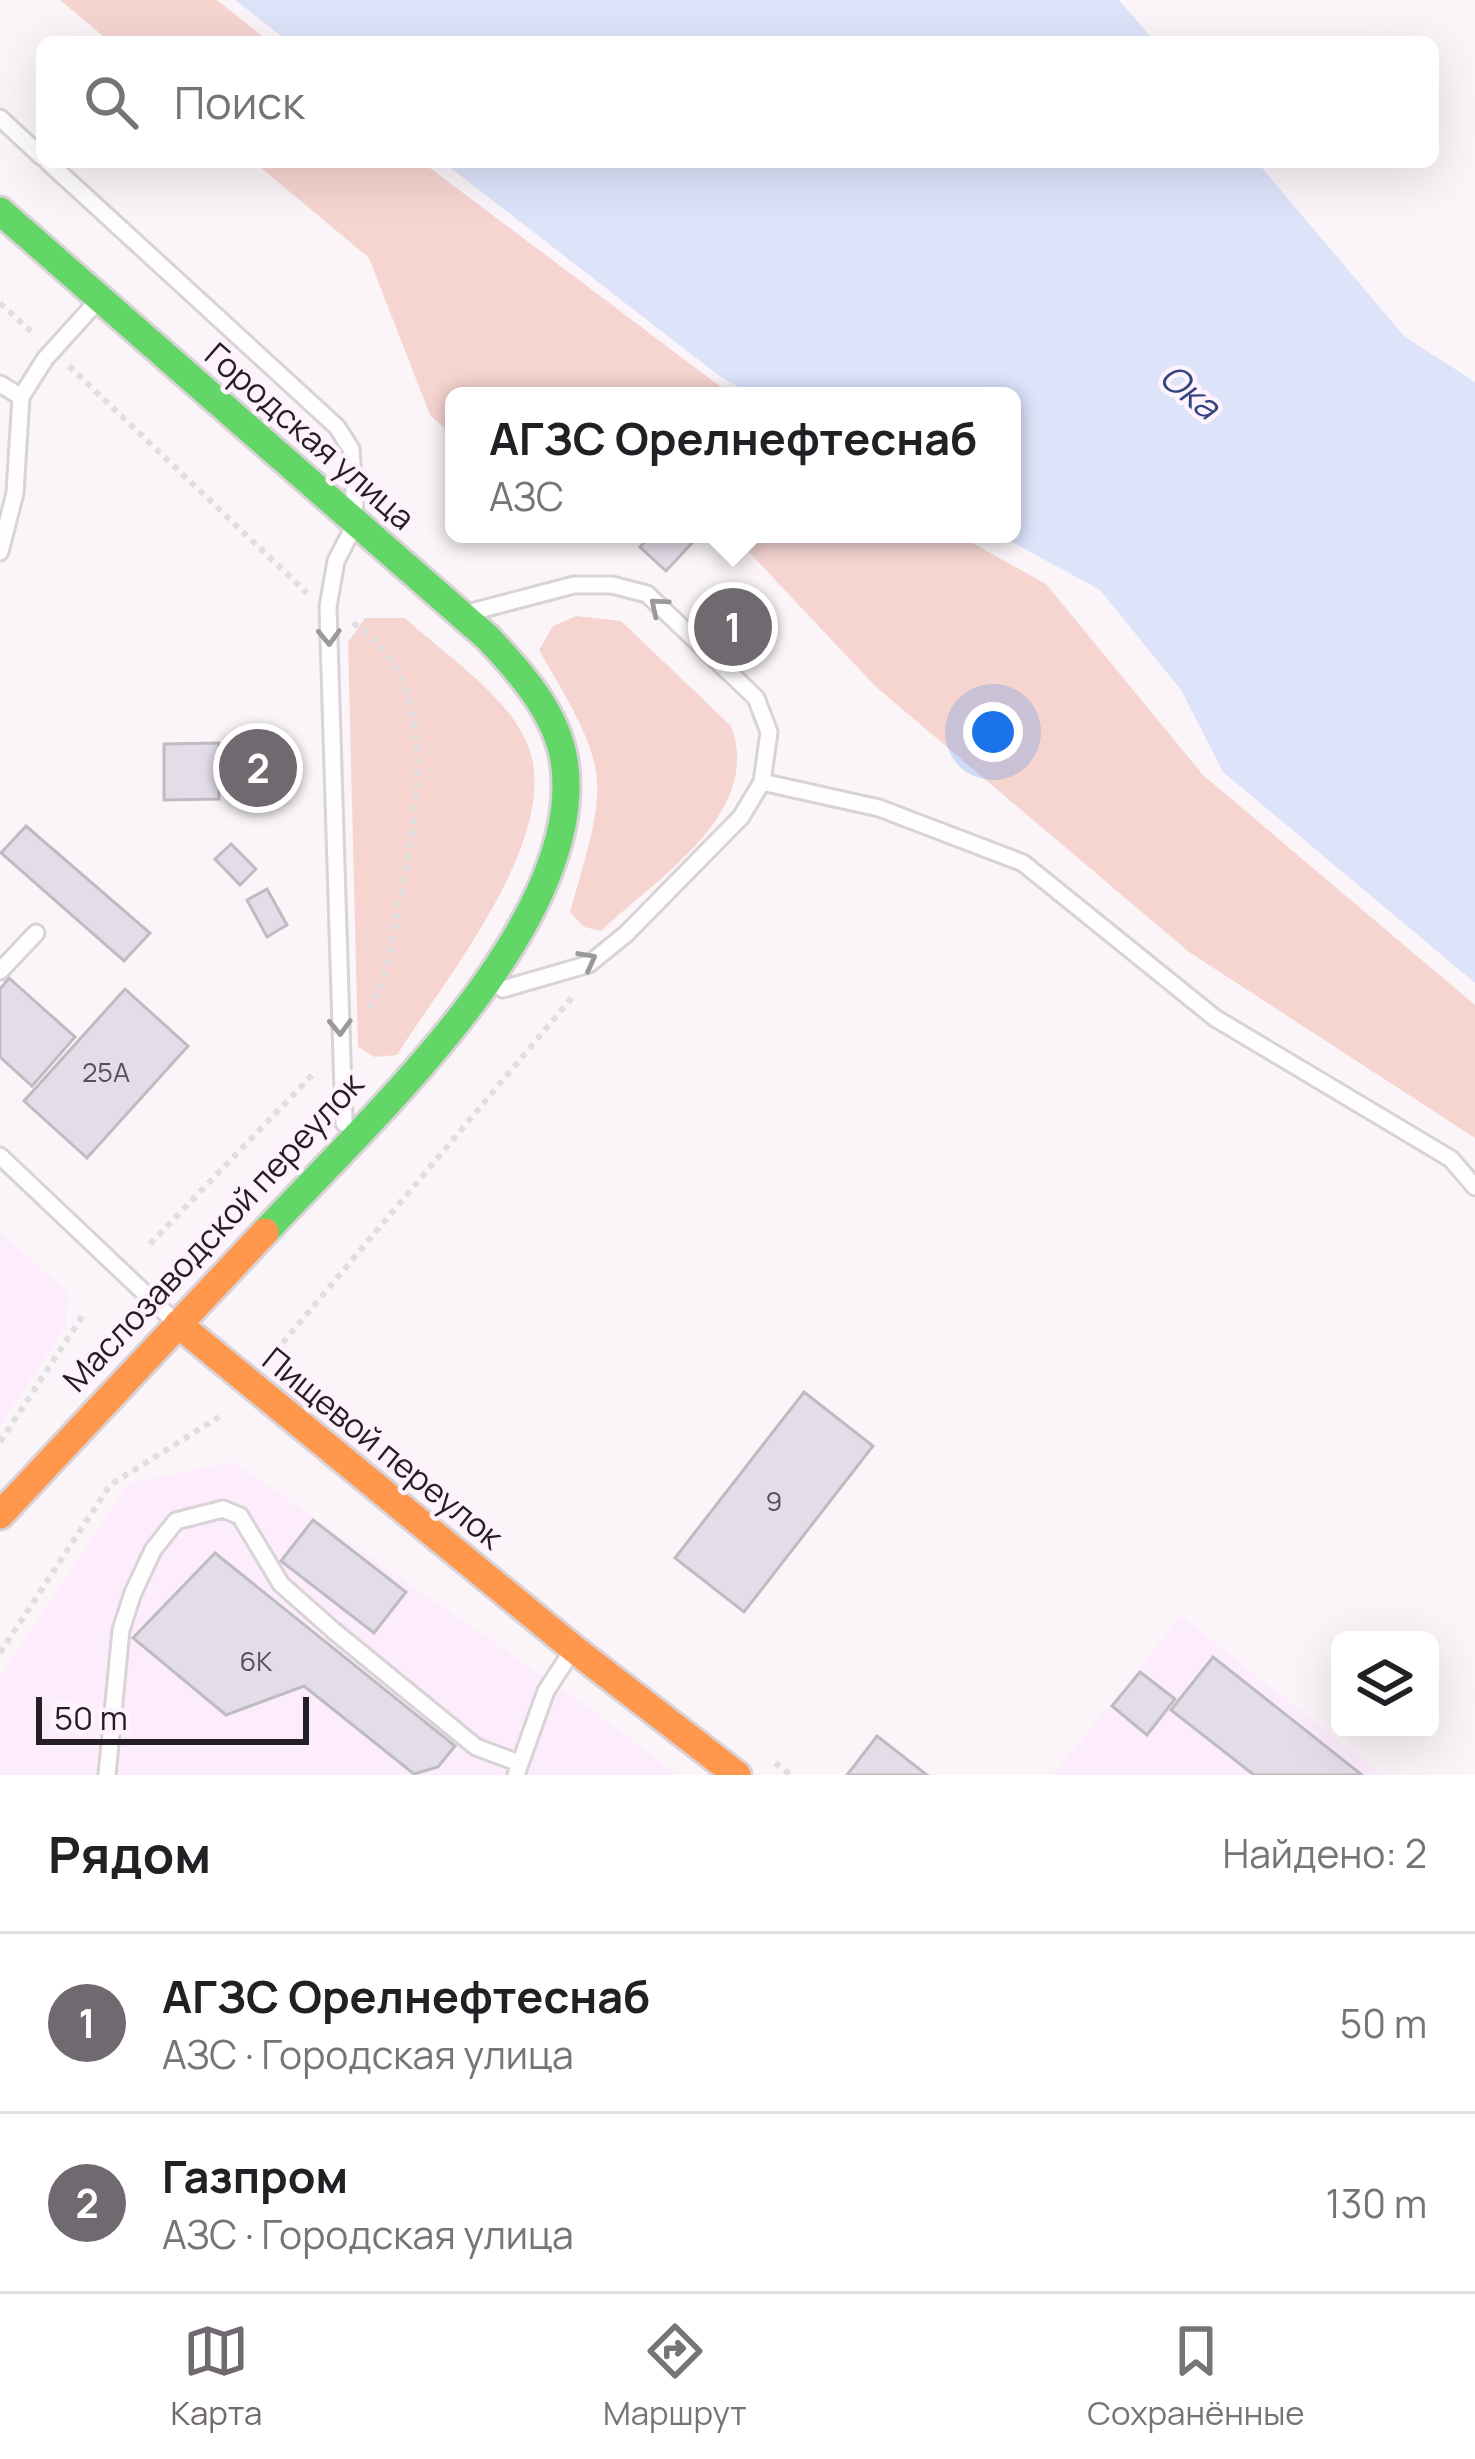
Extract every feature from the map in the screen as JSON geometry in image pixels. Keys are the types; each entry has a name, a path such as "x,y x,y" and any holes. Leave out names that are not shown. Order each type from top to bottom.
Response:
{"main road":[{"name":"Городская улица","path":"0,211 355,525 466,614 534,690 557,733 566,781 559,843 529,914 477,996"},
{"name":"Маслозаводской переулок","path":"0,1515 477,996"},
{"name":"Пищевой переулок","path":"178,1324 574,1649 737,1775"}],"lane":[{"path":"0,118 36,151"},
{"path":"55,168 337,427 356,471 355,525 336,561 328,607 345,1144"},
{"path":"0,552 15,493 21,397 53,351 99,299"},
{"path":"0,384 21,397"},
{"path":"466,614 574,585 612,585 647,594 756,698 769,732 762,782 741,817 589,964 477,996"},
{"path":"762,782 879,808 1023,863 1215,1018 1451,1160 1475,1187"},
{"path":"0,971 36,933"},
{"name":"Пищевой переулок","path":"0,1156 178,1324"},
{"path":"107,1775 121,1630 153,1550 176,1521 224,1509 240,1516 280,1584 476,1747 518,1769 546,1691 574,1649"}],"path":[{"path":"0,303 287,580 374,637 396,670 421,761 379,994 341,1045 150,1244"},
{"path":"274,1353 581,986 589,964"},
{"path":"0,1442 85,1312"},
{"path":"0,1653 110,1485 218,1417"}],"shaded area":[{"path":"60,0 217,0 262,36 103,36"},
{"path":"261,168 430,168 721,387 445,387 445,429 430,415 369,258"},
{"path":"740,543 972,543 1046,584 1203,775 1475,1005 1475,1138 1189,952 875,686"},
{"path":"576,616 621,621 731,726 737,758 732,787 699,842 601,931 584,927 570,912 597,801 591,751 539,650 553,626"},
{"path":"365,618 405,618 489,691 527,743 535,779 530,819 494,905 397,1055 375,1057 358,1047 348,642"},
{"path":"0,1233 68,1292 66,1327 0,1426"},
{"path":"233,1462 607,1721 676,1775 0,1775 0,1676 128,1483"},
{"path":"1181,1616 1382,1775 1053,1775"}],"water":[{"path":"235,0 1119,0 1150,36 281,36"},
{"name":"Ока","path":"451,168 1262,168 1404,336 1475,382 1475,983 1223,772 1181,690 1100,590 1014,543 1021,543 1021,387 739,387"}],"building":[{"path":"643,543 692,543 666,571 640,547"},
{"path":"239,742 277,743 277,793 239,793"},
{"path":"219,743 219,799 164,800 164,744"},
{"path":"26,826 150,933 124,961 1,853"},
{"path":"231,844 256,869 240,885 215,859"},
{"path":"267,889 287,925 267,937 247,900"},
{"path":"9,978 75,1037 32,1086 0,1057 0,989"},
{"path":"125,989 188,1046 87,1158 24,1101"},
{"path":"804,1392 873,1446 744,1612 675,1558"},
{"path":"313,1520 406,1592 374,1633 281,1561"},
{"path":"215,1553 455,1746 438,1767 414,1774 304,1686 226,1715 133,1638"},
{"path":"1213,1657 1362,1775 1254,1775 1171,1710"},
{"path":"1140,1672 1175,1699 1147,1735 1112,1706"},
{"path":"877,1736 927,1775 847,1775"}],"traffic: fast":[{"path":"0,211 488,638 535,694 560,742 563,822 542,886 507,951 411,1077 265,1232"}],"traffic: slow":[{"path":"0,1515 265,1232"},
{"path":"178,1324 574,1649 737,1775"}],"place":[{"name":"АГЗС Орелнефтеснаб","path":"733,627"},
{"name":"Газпром","path":"258,768"}]}
